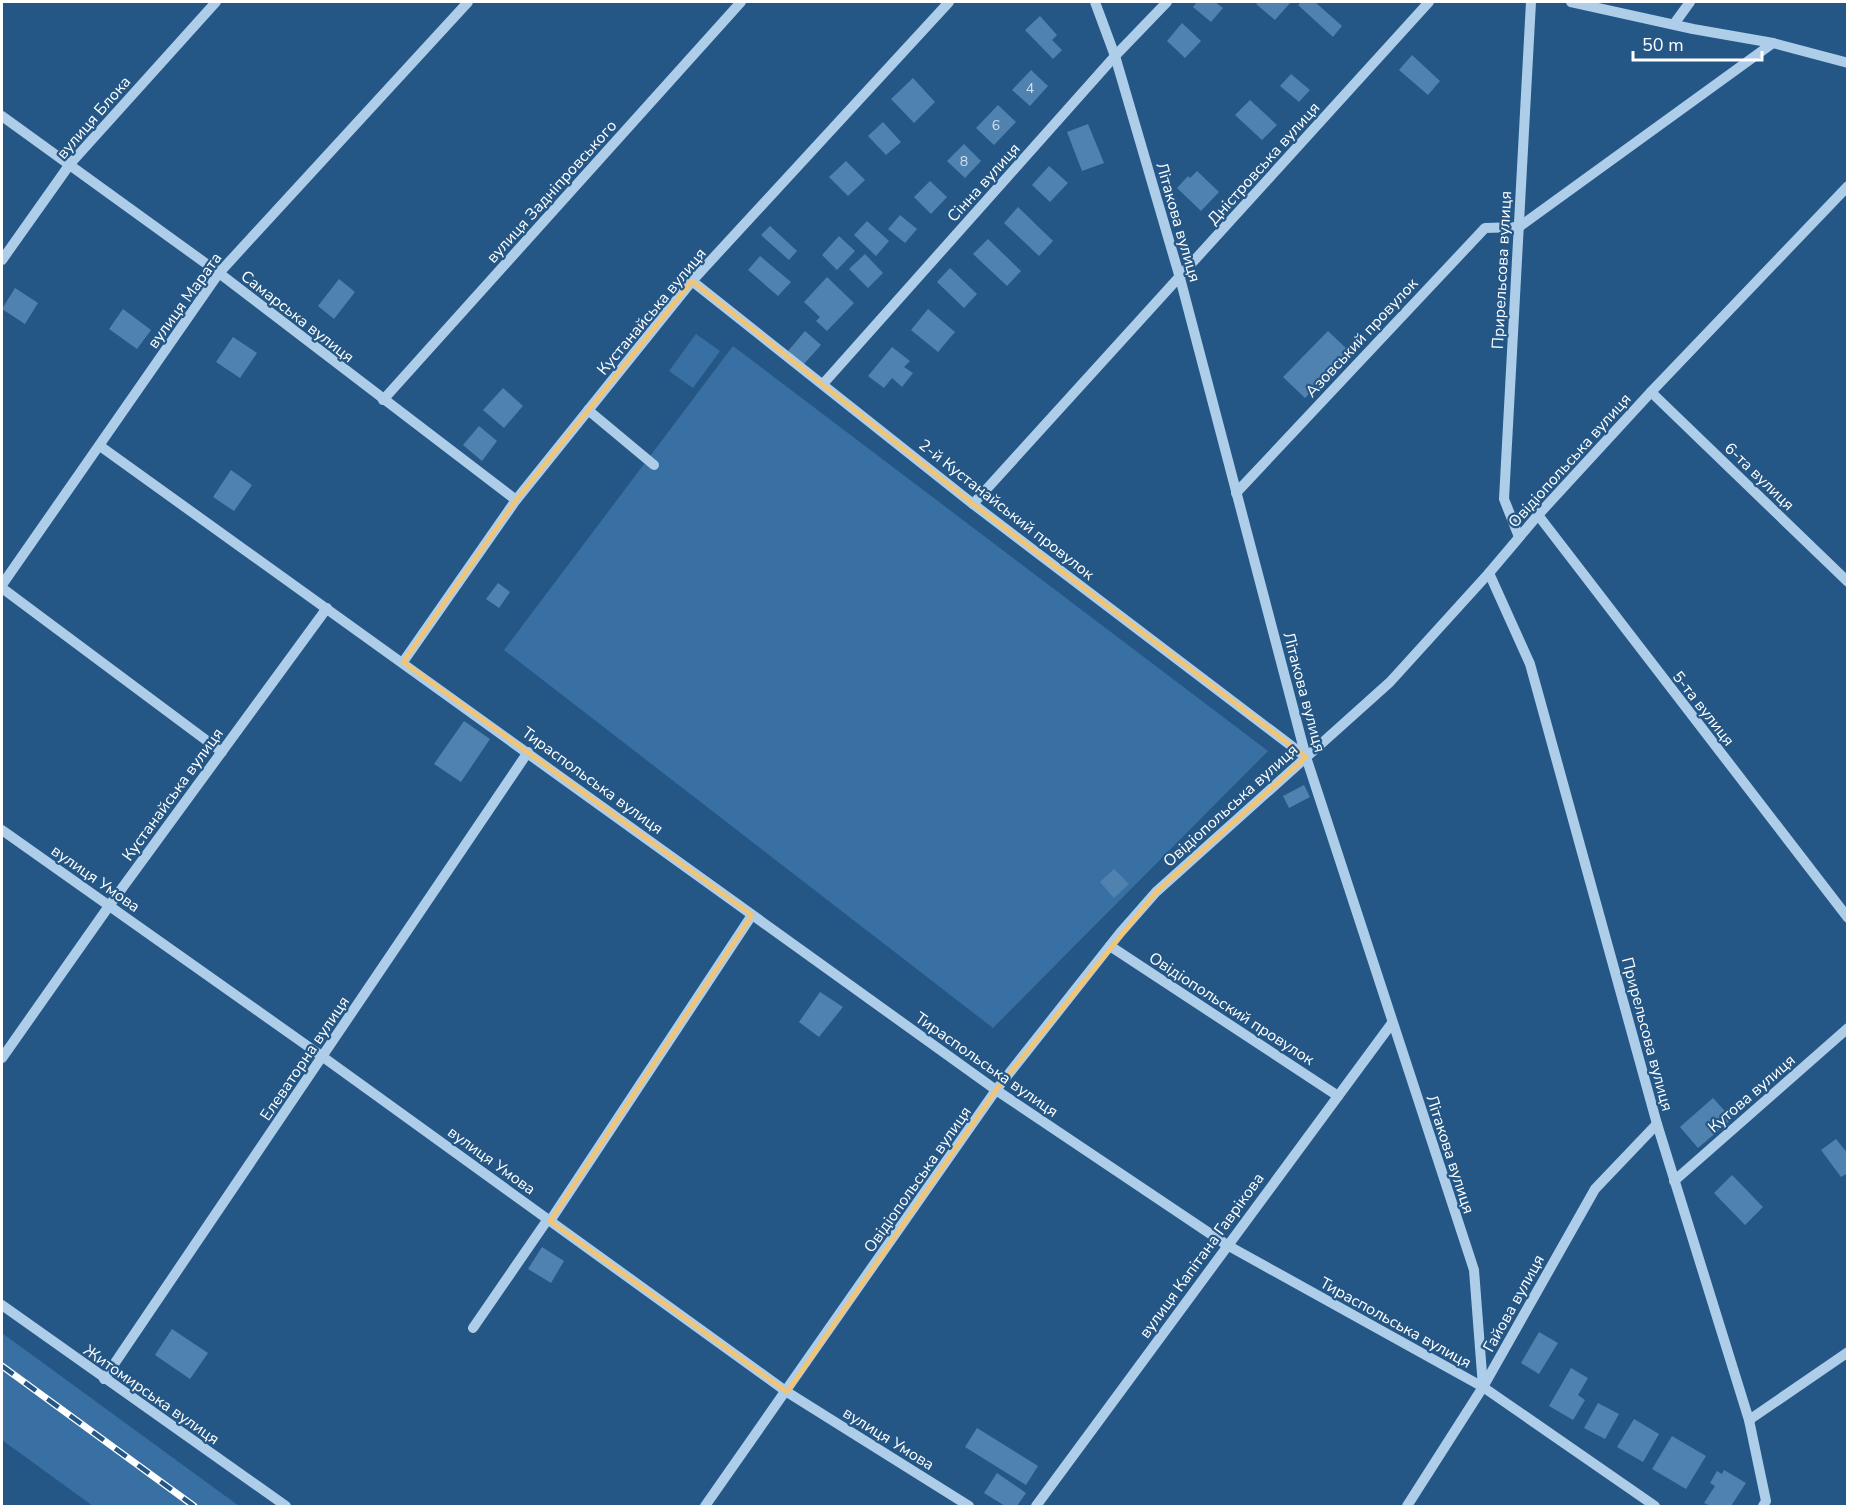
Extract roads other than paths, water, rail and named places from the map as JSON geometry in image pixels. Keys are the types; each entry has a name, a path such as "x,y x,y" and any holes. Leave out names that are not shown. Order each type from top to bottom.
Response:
{"street":[{"name":"вулиця Блока","path":"2,260 70,164 216,2"},
{"name":"вулиця Марата","path":"2,587 219,273 468,2"},
{"name":"вулиця Задніпровського","path":"382,400 741,2"},
{"name":"Кустанайська вулиця","path":"403,662 516,500 692,281 949,2"},
{"name":"Літакова вулиця","path":"1095,2 1115,56 1180,278 1306,757 1474,1270 1483,1387"},
{"name":"Сінна вулиця","path":"824,384 1115,56 1167,2"},
{"name":"Дністровська вулиця","path":"973,504 1429,2"},
{"name":"Прирельсова вулиця","path":"1519,537 1504,499 1531,2"},
{"path":"1571,2 1773,43 1848,63"},
{"path":"1674,24 1690,2"},
{"path":"1519,226 1773,43"},
{"name":"Самарська вулиця","path":"2,116 219,273 382,400 516,500"},
{"name":"Овідіопольська вулиця","path":"705,1506 787,1392 996,1090 1110,946 1156,892 1390,682 1651,392 1848,186"},
{"name":"Азовський провулок","path":"1236,493 1485,228 1519,226"},
{"name":"2-й Кустанайський провулок","path":"692,281 973,504 1306,757"},
{"name":"6-та вулиця","path":"1651,392 1848,582"},
{"path":"588,410 654,465"},
{"name":"Тираспольська вулиця","path":"100,446 996,1090 1227,1245 1483,1387 1654,1506"},
{"name":"5-та вулиця","path":"1538,515 1848,918"},
{"name":"Прирельсова вулиця","path":"1489,573 1530,664 1657,1124 1749,1420 1766,1501 1763,1506"},
{"path":"2,587 222,752"},
{"name":"Кустанайська вулиця","path":"2,1058 109,906 327,608"},
{"name":"Елеваторна вулиця","path":"104,1379 528,752"},
{"name":"вулиця Умова","path":"2,830 323,1057 787,1392 969,1506"},
{"path":"474,1328 549,1220 752,915"},
{"name":"Овідіопольский провулок","path":"1110,946 1338,1096"},
{"name":"вулиця Капітана Гаврікова","path":"1036,1506 1392,1023"},
{"name":"Кутова вулиця","path":"1674,1181 1848,1028"},
{"name":"Гайова вулиця","path":"1407,1506 1483,1387 1595,1189 1657,1124"},
{"name":"Житомирська вулиця","path":"2,1305 286,1506"},
{"path":"1749,1420 1848,1352"}],"railway":[{"path":"2,1366 194,1506"}]}
